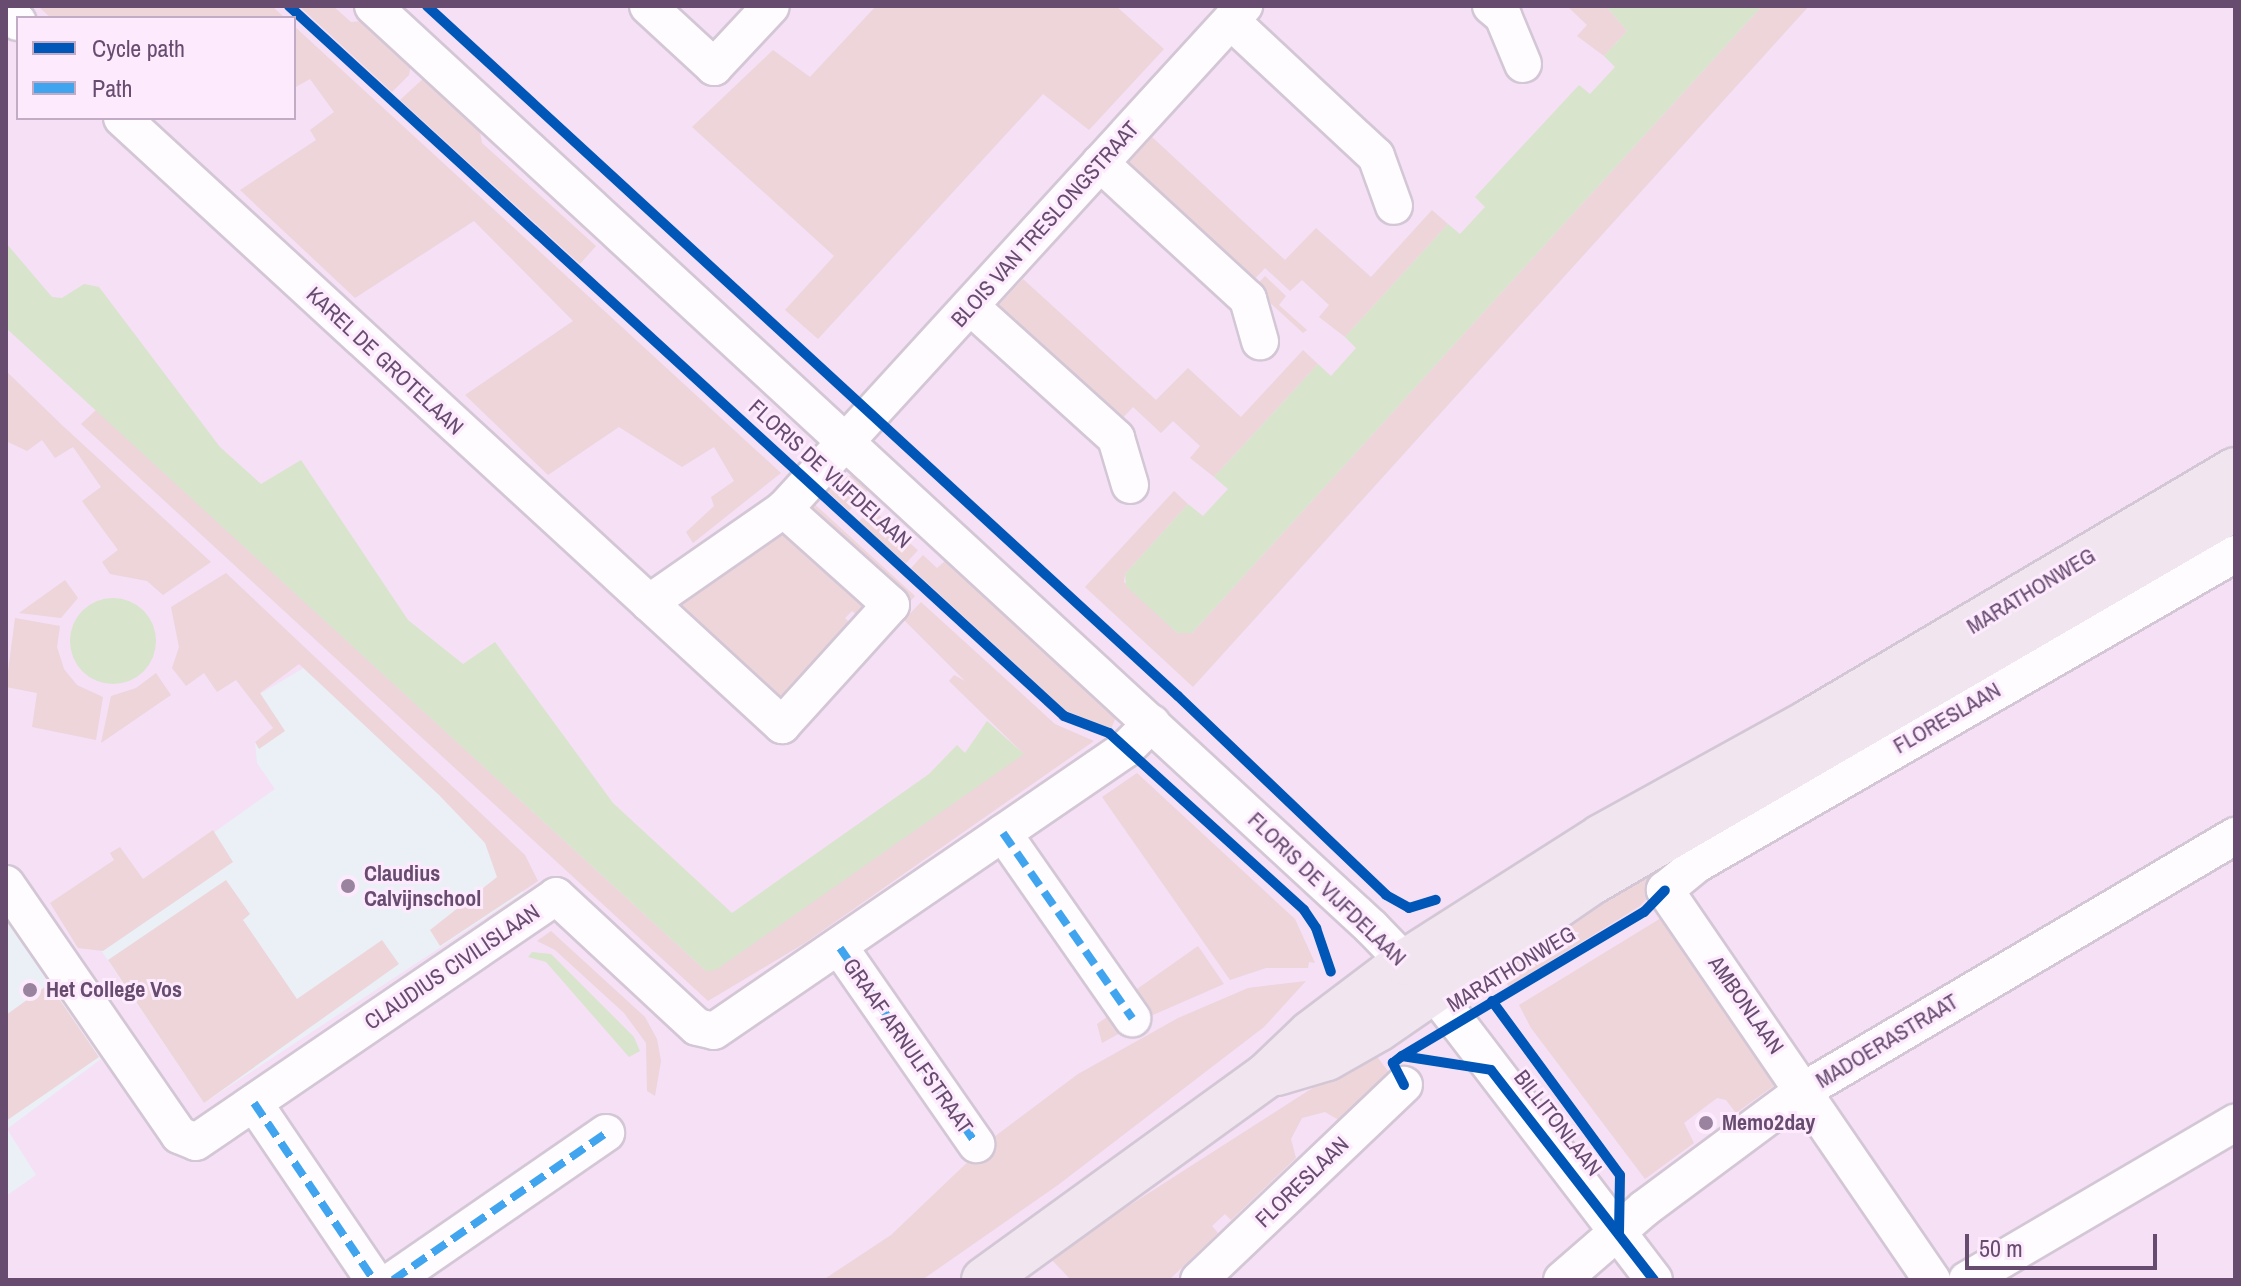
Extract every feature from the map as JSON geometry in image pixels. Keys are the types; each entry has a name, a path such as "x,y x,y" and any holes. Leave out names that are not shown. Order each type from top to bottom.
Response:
{"main road":[{"name":"MARATHONWEG","path":"984,1280 1266,1076 1327,1058 1419,977 1601,837 1809,722 2235,470"},
{"name":"MARATHONWEG","path":"1419,977 1592,882 2235,508"}],"street":[{"name":"FLORIS DE VIJFDELAAN","path":"373,6 1152,723 1419,977"},
{"path":"648,6 714,67 771,6"},
{"path":"1491,6 1503,16 1523,64"},
{"name":"BLOIS VAN TRESLONGSTRAAT","path":"847,441 1240,10"},
{"path":"1240,10 1376,156 1394,206"},
{"name":"KAREL DE GROTELAAN","path":"124,120 782,725 891,605 784,509"},
{"path":"1100,163 1248,299 1260,341"},
{"path":"970,306 1116,438 1130,485"},
{"path":"649,603 784,509 847,441"},
{"name":"FLORESLAAN","path":"1665,890 1697,864 2229,569"},
{"name":"CLAUDIUS CIVILISLAAN","path":"6,884 179,1135 196,1142 556,896 697,1027 714,1031 840,948 1127,748 1152,723"},
{"path":"1003,833 1132,1018"},
{"name":"MADOERASTRAAT","path":"1562,1280 1619,1234 1645,1208 1801,1092 2235,836"},
{"name":"AMBONLAAN","path":"1665,890 1932,1280"},
{"name":"GRAAF ARNULFSTRAAT","path":"840,948 976,1144"},
{"name":"BILLITONLAAN","path":"1419,977 1654,1280"},
{"name":"FLORESLAAN","path":"1199,1280 1404,1085"},
{"path":"254,1103 374,1280"},
{"path":"1967,1280 2235,1123"},
{"path":"393,1280 606,1133"}],"shaded area":[{"path":"6,6 2235,6 2235,1280 6,1280"},
{"path":"272,6 283,16 49,16 39,7"},
{"path":"299,6 333,6 351,22 363,21 411,65 409,75 392,92"},
{"path":"876,6 1116,6 1164,49 1089,130 1043,94 818,339 785,310 834,256 692,127 773,50 810,77"},
{"path":"1567,6 1606,6 1627,31 1604,56 1577,36 1587,25"},
{"path":"1606,6 1762,6 1192,633 1177,633 1126,586 1125,574 1188,504 1203,516 1228,489 1214,477 1318,364 1331,376 1356,348 1345,337 1448,224 1460,234 1485,207 1475,197 1579,85 1590,94 1615,67 1604,56 1627,31"},
{"path":"1762,6 1809,6 1193,687 1085,587 1174,491 1188,504 1125,574 1124,582 1177,633 1192,633"},
{"path":"296,28 781,473 693,543 686,532 714,506 711,497 734,481 714,447 682,467 619,427 548,475 465,395 573,321 474,221 355,298 240,190 316,140 310,130 334,112 310,79 296,87"},
{"path":"425,77 479,127 482,143 596,246 580,264 400,100"},
{"path":"1152,137 1285,260 1316,228 1371,277 1432,210 1448,224 1345,337 1319,317 1329,305 1302,280 1290,291 1265,268 1250,284 1124,168"},
{"path":"6,243 52,297 62,298 84,284 99,287 220,447 261,484 301,460 408,620 463,664 495,642 613,803 732,913 929,774 957,745 965,753 987,721 1024,754 716,970 706,971 6,328"},
{"path":"1265,276 1286,296 1279,305 1307,330 1303,333 1254,288"},
{"path":"1023,279 1156,400 1188,368 1241,417 1303,350 1318,364 1214,477 1190,458 1200,446 1173,421 1161,433 1133,407 1118,423 996,308"},
{"path":"6,371 211,562 163,595 147,581 110,574 102,562 118,550 82,501 101,487 73,447 55,458 42,440 27,451 6,441"},
{"path":"96,410 706,971 1023,753 949,681 954,675 965,681 904,620 921,602 1055,724 1094,741 805,943 708,1001 81,424"},
{"path":"860,473 873,485 849,511 828,492 841,478"},
{"path":"810,500 915,596 907,605 810,513"},
{"path":"871,508 918,550 906,564 859,521"},
{"path":"2235,524 2235,540 1650,895 1640,906 1509,987 1496,967 1640,871"},
{"path":"784,529 864,600 865,607 861,619 852,611 845,618 854,627 783,702 678,610 680,602"},
{"path":"923,555 937,568 945,561 983,586 1118,712 1111,729 1066,711 911,568"},
{"path":"226,573 525,855 538,881 440,946 430,930 497,877 485,843 439,795 299,664 260,693 285,731 259,749 255,742 273,728 236,680 217,692 204,673 186,686 172,668 179,647 171,607"},
{"path":"65,580 78,598 61,618 19,613"},
{"path":"105,598 121,598 144,610 153,624 156,641 153,658 144,672 121,684 105,684 89,677 77,665 70,649 70,633 77,617 89,605"},
{"path":"15,618 60,626 57,647 64,669 77,685 103,697 96,740 32,727 37,693 6,687"},
{"path":"312,663 522,858 523,893 204,1103 84,925 275,789 257,763 255,742 273,729 260,694"},
{"path":"156,673 171,695 101,743 111,696 136,688"},
{"path":"1137,773 1295,919 1315,963 1309,962 1308,968 1266,968 1230,980 1102,797"},
{"path":"213,830 233,862 103,951 78,948 50,903 114,860 110,853 120,847 143,879"},
{"path":"226,880 250,914 243,920 297,999 382,940 399,964 204,1103 108,960"},
{"path":"1661,918 1775,1085 1736,1113 1726,1100 1717,1098 1684,1123 1694,1143 1645,1179 1531,1028 1519,1005"},
{"name":"Het College Vos","path":"6,920 101,1059 7,1129 36,1175 6,1196"},
{"path":"551,931 645,1017 657,1039 661,1061 655,1096 647,1091 646,1043 624,1013 555,950 537,941"},
{"path":"1198,946 1224,984 1146,1018 1130,994"},
{"path":"532,952 551,954 634,1037 640,1051 629,1057 546,962 528,957"},
{"path":"1306,981 1264,1027 1058,1185 922,1280 823,1280 891,1235 994,1137 1078,1074 1178,1018 1248,988"},
{"name":"Het College Vos","path":"49,984 99,1057 6,1121 6,1015"},
{"path":"1117,1010 1129,1028 1102,1043 1097,1024"},
{"path":"1372,1050 1391,1075 1342,1122 1325,1112 1302,1118 1291,1139 1296,1158 1231,1220 1225,1214 1212,1226 1218,1233 1169,1280 1071,1280 1049,1257"}],"marked path":[{"path":"1003,833 1132,1018"},
{"path":"840,948 976,1144"},
{"path":"254,1103 374,1280"},
{"path":"393,1280 606,1133"}],"cycle path":[{"path":"289,6 1064,716 1109,733 1304,910 1316,928 1331,972"},
{"path":"427,6 1178,696 1386,895 1409,908 1436,900"},
{"path":"1404,1085 1393,1063 1402,1056 1644,912 1665,890"},
{"path":"1492,1001 1620,1175 1619,1234"},
{"path":"1402,1056 1491,1070 1654,1280"}],"place":[{"name":"Claudius Calvijnschool","path":"348,886"},
{"name":"Het College Vos","path":"30,990"},
{"name":"Memo2day","path":"1706,1123"}]}
